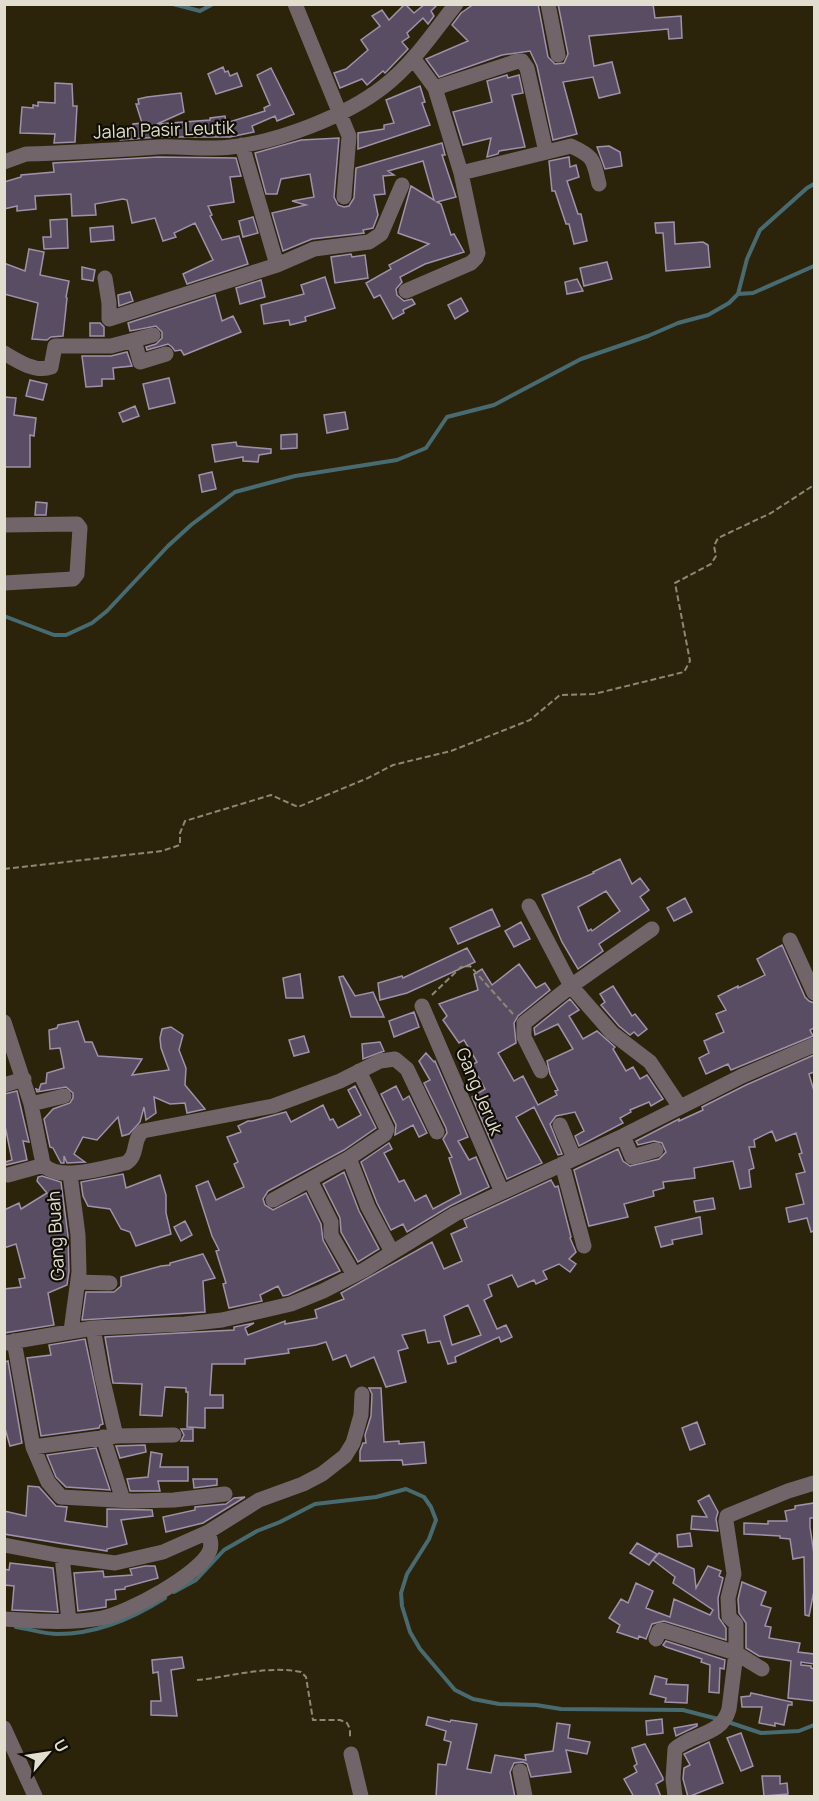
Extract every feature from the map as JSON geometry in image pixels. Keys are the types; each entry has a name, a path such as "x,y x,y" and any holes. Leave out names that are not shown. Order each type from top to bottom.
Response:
{"street":[{"path":"295,4 349,136 344,197"},
{"name":"Jalan Pasir Leutik","path":"4,162 26,154 160,147 242,146 293,132 339,112 384,87 413,58 456,4"},
{"path":"548,4 558,55"},
{"path":"406,291 471,263 478,253 460,173 435,88 413,58"},
{"path":"435,88 522,61 527,68 546,152"},
{"path":"242,146 277,265"},
{"path":"460,173 571,146 588,153 593,160 599,184"},
{"path":"105,278 110,303 109,319 277,265 314,249 369,242 381,234 402,185"},
{"path":"4,353 18,363 45,369 51,367 55,346 111,346 153,335"},
{"path":"134,340 139,362 166,354"},
{"path":"4,525 77,524 80,528 77,574 73,579 4,583"},
{"path":"530,906 572,986 612,1033 650,1062 680,1107"},
{"path":"541,1071 524,1036 523,1026 572,986 652,930"},
{"path":"790,940 814,993"},
{"name":"Gang Jeruk","path":"422,1006 501,1192"},
{"path":"4,1022 31,1104 44,1165 47,1168 70,1174 89,1172 129,1162 135,1152 138,1136 143,1131 273,1106 340,1081 380,1061 391,1059 400,1062 407,1069 437,1132"},
{"path":"225,1494 174,1500 61,1497 48,1482 33,1447 9,1342 93,1328 222,1320 291,1304 354,1275 455,1214 622,1136 741,1076 814,1045"},
{"path":"273,1200 349,1158 385,1134 387,1129 359,1071"},
{"path":"4,1085 24,1079"},
{"path":"31,1104 64,1096"},
{"path":"560,1125 584,1246"},
{"path":"622,1136 632,1157 656,1150"},
{"path":"349,1158 368,1207 392,1252"},
{"path":"8,1175 44,1165"},
{"name":"Gang Buah","path":"70,1174 78,1235 78,1282 71,1331"},
{"path":"310,1180 331,1222 331,1235 354,1275"},
{"path":"78,1282 110,1283"},
{"path":"93,1328 110,1437 123,1500"},
{"path":"4,1545 115,1563 163,1552 208,1532 259,1500 303,1484 322,1474 345,1456 361,1415 362,1394"},
{"path":"33,1447 110,1437 174,1435"},
{"path":"675,1797 673,1779 675,1749 689,1740 714,1730 728,1714 736,1653 736,1624 729,1617 727,1603 734,1574 727,1516 814,1483"},
{"path":"4,1619 69,1621 103,1618 123,1611 162,1593 207,1556 210,1549 208,1532"},
{"path":"62,1556 69,1621"},
{"path":"656,1639 658,1631 662,1630 736,1653 762,1669"},
{"path":"4,1728 35,1797"},
{"path":"351,1755 361,1797"},
{"path":"520,1771 525,1797"}],"path":[{"path":"4,869 162,851 180,845 180,833 185,821 271,795 298,807 393,765 451,751 530,720 560,695 594,694 684,672 690,661 675,583 711,564 716,556 714,546 718,538 771,513 814,485"},
{"path":"422,1006 461,967 470,966 523,1026"},
{"path":"197,1680 232,1674 282,1670 301,1672 306,1677 313,1720 340,1720 347,1723 350,1729 351,1755"}],"building":[{"path":"405,4 414,13 425,4 438,4 431,11 434,16 428,24 423,18 407,33 409,37 402,42 408,49 385,73 383,71 367,85 362,79 340,88 334,73 346,69 368,50 361,40 380,26 372,16 382,10 389,20"},
{"path":"474,4 538,4 548,57 555,64 564,63 568,54 558,4 653,4 655,18 681,16 682,38 669,39 668,29 589,36 594,66 612,62 620,93 599,98 593,77 563,82 577,134 553,140 537,66 530,51 502,55 439,77 426,59 468,41 452,25 461,13"},
{"path":"223,67 230,76 237,73 242,86 216,94 208,74"},
{"path":"271,68 294,114 277,121 275,116 252,126 254,132 230,137 158,137 120,140 119,129 142,123 136,104 139,104 138,99 147,97 181,93 184,112 157,124 210,120 210,118 225,116 226,123 265,111 264,108 270,105 257,75"},
{"path":"507,75 508,78 519,75 523,93 512,95 525,147 499,151 498,154 487,157 491,138 463,145 453,112 492,102 487,81"},
{"path":"55,83 72,84 73,106 77,106 75,142 54,143 55,134 20,133 22,107 33,108 33,105 38,106 38,102 55,103"},
{"path":"420,86 425,102 422,103 430,125 358,149 358,133 384,129 384,125 394,123 386,100"},
{"path":"339,138 334,197 338,205 344,207 349,206 354,198 356,168 442,143 445,155 442,155 456,197 437,202 441,204 451,235 454,234 464,252 425,264 400,277 402,282 396,289 397,295 404,301 412,299 415,304 403,310 404,313 393,319 380,295 374,298 366,283 391,269 389,265 429,244 398,233 411,186 434,200 423,161 388,171 394,175 383,176 385,194 374,195 378,215 373,228 363,230 364,233 312,239 283,251 272,213 306,205 292,201 314,197 310,174 281,179 277,194 266,194 255,153 301,140"},
{"path":"609,146 620,152 622,166 605,169 597,147"},
{"path":"158,157 236,158 241,176 230,177 234,202 208,206 212,215 210,216 222,240 239,236 248,264 187,284 183,274 213,260 195,223 174,233 176,237 163,241 155,218 132,223 127,200 123,199 95,204 96,215 72,216 71,194 35,196 36,209 17,211 17,206 4,209 4,182 21,177 21,175 54,172 53,163"},
{"path":"569,157 570,167 576,165 579,177 567,181 578,214 581,214 587,241 574,244 569,224 566,224 555,191 552,191 549,161"},
{"path":"253,217 258,233 243,237 239,221"},
{"path":"67,219 68,248 44,249 43,237 51,237 50,220"},
{"path":"674,222 675,244 703,242 708,245 710,267 666,271 663,233 656,233 655,223"},
{"path":"113,226 114,240 91,242 90,228"},
{"path":"29,249 44,252 40,275 69,281 63,336 51,337 47,340 32,339 38,303 4,294 4,263 25,271"},
{"path":"351,254 352,257 365,255 368,278 335,283 331,257"},
{"path":"607,262 612,279 584,286 580,268"},
{"path":"82,267 95,270 93,281 82,279"},
{"path":"325,277 335,308 305,317 306,321 290,325 289,320 264,324 261,305 304,294 301,285"},
{"path":"577,279 583,291 567,294 565,282"},
{"path":"261,280 265,297 240,304 236,288"},
{"path":"130,292 133,301 119,306 118,295"},
{"path":"215,295 222,321 233,316 241,332 184,355 181,350 175,351 168,344 147,350 146,347 156,344 162,338 162,332 156,326 130,331 128,323"},
{"path":"461,298 468,311 455,319 448,305"},
{"path":"90,323 100,323 104,327 104,336 90,336"},
{"path":"127,352 132,366 113,368 114,379 102,379 102,386 86,387 82,356 111,356"},
{"path":"169,378 175,403 149,409 143,384"},
{"path":"30,380 47,384 43,400 26,396"},
{"path":"4,397 16,398 14,415 36,418 34,436 30,435 30,467 4,467"},
{"path":"135,406 139,416 123,422 119,413"},
{"path":"345,412 348,429 327,433 324,415"},
{"path":"297,434 297,448 281,449 281,435"},
{"path":"236,442 237,446 271,449 271,453 259,455 258,462 243,461 243,457 215,462 212,445"},
{"path":"212,472 216,489 202,492 199,475"},
{"path":"36,502 47,503 46,515 35,515"},
{"path":"620,859 632,884 640,878 649,890 640,897 649,910 599,944 603,951 578,969 562,942 542,895","holes":["606,891 620,911 592,931 591,929 588,931 578,907"]},
{"path":"685,898 692,912 674,921 667,908"},
{"path":"492,909 500,926 458,944 450,928"},
{"path":"521,922 530,939 514,947 505,931"},
{"path":"782,945 805,997 814,1003 814,1028 810,1030 813,1036 731,1070 728,1064 706,1074 699,1058 709,1053 704,1041 724,1032 716,1014 726,1010 718,996 765,975 757,959"},
{"path":"467,948 475,962 407,993 380,1000 378,983 402,976 403,978"},
{"path":"519,964 536,988 545,983 550,990 518,1016 514,1023 516,1043 498,1053 514,1081 523,1076 538,1105 557,1095 555,1091 558,1090 550,1074 547,1061 573,1049 558,1024 535,1035 534,1028 570,999 579,1010 569,1016 583,1039 597,1031 615,1047 613,1049 626,1071 633,1067 640,1079 647,1075 663,1099 651,1106 649,1102 630,1110 631,1112 620,1118 623,1123 579,1146 575,1136 584,1131 575,1112 556,1116 550,1124 562,1154 558,1155 534,1107 516,1117 542,1163 507,1179 472,1097 485,1089 472,1065 477,1062 464,1040 459,1043 443,1020 447,1016 439,1004 478,990 474,974 482,969 492,985"},
{"path":"300,974 303,998 286,998 283,978"},
{"path":"343,976 355,996 373,992 384,1017 351,1017 339,977"},
{"path":"613,986 632,1016 635,1014 647,1029 638,1036 634,1032 630,1035 619,1026 601,1005 605,1002 600,994"},
{"path":"414,1012 419,1027 394,1037 389,1021"},
{"path":"78,1021 85,1042 92,1042 98,1056 142,1059 132,1075 169,1070 161,1048 162,1029 171,1027 183,1035 179,1050 186,1068 185,1085 205,1109 187,1113 185,1103 170,1104 154,1097 156,1113 146,1120 144,1107 140,1122 129,1134 122,1136 118,1117 97,1140 83,1137 74,1154 85,1162 67,1163 64,1156 64,1163 61,1163 53,1148 50,1147 44,1119 53,1109 70,1103 73,1093 66,1087 37,1092 36,1089 39,1090 41,1084 46,1083 47,1073 64,1068 60,1048 50,1049 49,1030 57,1028 58,1025"},
{"path":"304,1036 309,1052 294,1056 289,1040"},
{"path":"380,1042 384,1051 363,1059 362,1044"},
{"path":"426,1053 435,1061 468,1137 458,1141 469,1160 476,1157 489,1187 450,1206 407,1232 403,1224 391,1230 377,1203 361,1162 389,1143 392,1149 384,1153 399,1182 404,1180 415,1201 426,1195 433,1209 461,1194 449,1158 452,1157 443,1139 447,1133 446,1128 424,1083 430,1080 419,1061"},
{"path":"814,1055 814,1072 809,1074 814,1091 814,1231 811,1232 807,1218 789,1222 786,1208 804,1204 796,1174 805,1172 796,1133 776,1141 772,1131 754,1140 755,1147 749,1147 754,1168 749,1170 751,1187 740,1189 733,1161 694,1168 695,1178 663,1182 664,1188 653,1191 654,1196 624,1204 628,1217 589,1226 574,1170 618,1149 623,1161 630,1166 659,1159 666,1152 662,1143 654,1141 638,1145 636,1141 679,1119 679,1121 703,1110 702,1107 746,1085"},
{"path":"355,1086 376,1128 344,1150 268,1191 263,1199 265,1205 273,1210 306,1193 321,1224 323,1240 340,1271 288,1295 283,1296 278,1286 260,1295 262,1301 229,1308 223,1284 226,1283 216,1251 219,1250 212,1236 196,1186 208,1181 216,1200 244,1187 234,1164 238,1162 227,1137 241,1132 238,1126 248,1121 286,1112 291,1122 323,1105 330,1120 333,1119 338,1128 361,1115 348,1090"},
{"path":"396,1086 403,1100 409,1096 427,1133 419,1137 413,1125 395,1135 396,1125 381,1094"},
{"path":"17,1091 29,1142 23,1141 27,1160 6,1165 5,1162 12,1160 4,1121 4,1094"},
{"path":"344,1172 359,1211 379,1249 358,1262 341,1232 340,1218 323,1184"},
{"path":"123,1174 126,1188 160,1175 166,1195 166,1213 171,1234 136,1246 130,1232 121,1229 110,1209 88,1206 83,1196 81,1182"},
{"path":"42,1176 61,1182 68,1236 67,1285 48,1293 54,1325 4,1333 4,1289 21,1287 19,1279 25,1278 16,1244 4,1248 4,1210 19,1203 21,1209 47,1193 37,1181 38,1177"},
{"path":"551,1180 555,1187 558,1186 570,1238 576,1252 569,1259 576,1264 570,1272 559,1264 543,1271 547,1279 536,1284 534,1280 518,1287 512,1275 488,1285 492,1296 484,1300 497,1329 506,1325 512,1337 501,1342 499,1337 455,1357 456,1362 448,1364 440,1341 428,1343 425,1330 402,1335 408,1348 398,1351 406,1382 386,1387 374,1357 351,1367 346,1355 333,1360 326,1342 288,1349 289,1353 245,1359 245,1364 212,1364 210,1395 223,1395 223,1408 205,1408 205,1428 187,1427 188,1392 186,1388 165,1387 162,1416 140,1415 142,1384 113,1383 105,1337 234,1330 234,1327 254,1323 245,1328 248,1335 285,1321 285,1324 317,1318 315,1310 344,1299 341,1293 432,1242 444,1269 462,1261 451,1234 467,1227 464,1220","holes":["468,1305 481,1335 452,1345 444,1316"]},
{"path":"713,1198 715,1209 696,1212 694,1201"},
{"path":"700,1217 702,1234 672,1240 673,1244 661,1247 655,1227"},
{"path":"185,1221 192,1235 181,1241 174,1227"},
{"path":"203,1254 215,1278 203,1281 205,1312 82,1320 86,1292 114,1292 121,1286 121,1277"},
{"path":"85,1339 103,1424 99,1428 41,1436 27,1358 51,1355 49,1345"},
{"path":"8,1361 22,1443 10,1446 4,1425 4,1362"},
{"path":"369,1388 381,1388 384,1442 399,1441 399,1444 424,1442 426,1463 403,1465 402,1460 360,1461 360,1451 363,1443 366,1443 365,1435 371,1416 372,1394"},
{"path":"697,1422 705,1444 690,1450 682,1428"},
{"path":"181,1429 193,1429 193,1441 181,1441 184,1435"},
{"path":"145,1445 146,1452 120,1458 116,1446"},
{"path":"96,1448 110,1490 66,1487 56,1477 47,1455"},
{"path":"151,1452 162,1454 160,1467 188,1467 188,1481 158,1481 160,1491 130,1491 127,1479 148,1477"},
{"path":"193,1479 217,1479 217,1485 194,1488"},
{"path":"28,1486 39,1487 56,1506 67,1507 65,1521 107,1527 107,1509 152,1510 153,1516 121,1520 127,1544 107,1549 107,1551 4,1534 4,1511 26,1516"},
{"path":"709,1495 718,1512 716,1519 718,1531 691,1529 692,1516 707,1517 698,1501"},
{"path":"245,1497 203,1523 166,1532 163,1517 195,1510 195,1507 226,1504 234,1498"},
{"path":"814,1503 814,1518 810,1518 810,1527 814,1554 814,1591 809,1616 805,1615 804,1557 793,1559 790,1539 780,1538 780,1536 744,1534 744,1523 768,1524 768,1521 787,1521 785,1511 795,1509 795,1506"},
{"path":"690,1533 692,1546 678,1547 677,1535"},
{"path":"637,1543 657,1554 649,1565 630,1553"},
{"path":"659,1553 694,1569 696,1588 708,1566 721,1571 719,1576 723,1578 718,1598 719,1618 726,1628 726,1640 664,1621 652,1624 646,1639 639,1636 638,1639 617,1632 620,1625 609,1618 621,1599 628,1603 636,1583 653,1591 646,1608 670,1617 674,1599 710,1615 713,1610 673,1583 675,1577 653,1560"},
{"path":"10,1563 53,1568 58,1612 12,1610 14,1586 4,1585 4,1569 9,1570"},
{"path":"155,1566 158,1578 115,1590 116,1599 106,1600 106,1607 78,1611 74,1573 103,1571 104,1577 132,1575 130,1569"},
{"path":"742,1582 766,1592 761,1605 771,1608 765,1626 771,1627 769,1638 800,1643 798,1652 814,1654 814,1664 801,1662 801,1665 811,1666 814,1669 814,1701 788,1698 791,1661 759,1656 746,1648 746,1623 739,1613 738,1599"},
{"path":"666,1641 725,1660 724,1669 720,1668 719,1693 709,1692 710,1665 701,1662 702,1659 666,1647 663,1645"},
{"path":"182,1657 184,1668 171,1670 177,1716 151,1715 151,1701 161,1701 158,1672 153,1673 152,1660"},
{"path":"655,1676 667,1679 666,1684 688,1685 687,1703 665,1702 666,1698 650,1694"},
{"path":"751,1693 792,1702 792,1705 788,1705 784,1725 759,1723 762,1707 742,1707 741,1697 750,1696"},
{"path":"428,1717 450,1722 451,1720 477,1724 467,1769 491,1773 495,1755 526,1760 525,1755 553,1751 557,1723 570,1725 568,1738 590,1742 587,1754 566,1750 571,1772 531,1777 527,1764 514,1763 510,1772 515,1797 436,1797 438,1764 446,1765 451,1742 444,1740 446,1731 426,1725"},
{"path":"662,1719 663,1733 647,1735 646,1721"},
{"path":"697,1724 697,1726 676,1736 674,1728"},
{"path":"741,1733 753,1766 741,1771 727,1738"},
{"path":"709,1742 723,1783 688,1797 683,1779 684,1768 690,1765 684,1754"},
{"path":"645,1744 663,1778 656,1784 661,1797 634,1797 624,1779 637,1772 632,1748"},
{"path":"762,1776 780,1776 780,1784 787,1783 788,1794 764,1796"}],"waterway":[{"path":"173,4 200,11 213,4"},
{"path":"4,616 54,635 66,635 92,623 107,611 168,546 191,525 235,492 295,476 397,460 426,448 447,417 494,405 581,359 678,323 708,315 729,303 738,294 747,259 760,230 814,184"},
{"path":"738,294 753,293 814,266"},
{"path":"174,1592 196,1580 224,1550 257,1531 315,1504 376,1497 406,1489 424,1497 436,1520 429,1539 407,1574 401,1593 402,1606 410,1632 420,1649 455,1690 473,1699 499,1704 536,1705 561,1709 683,1710 718,1719"},
{"path":"16,1627 53,1634 87,1631 128,1618 165,1598"},
{"path":"728,1722 761,1733 799,1731 814,1725"}]}
